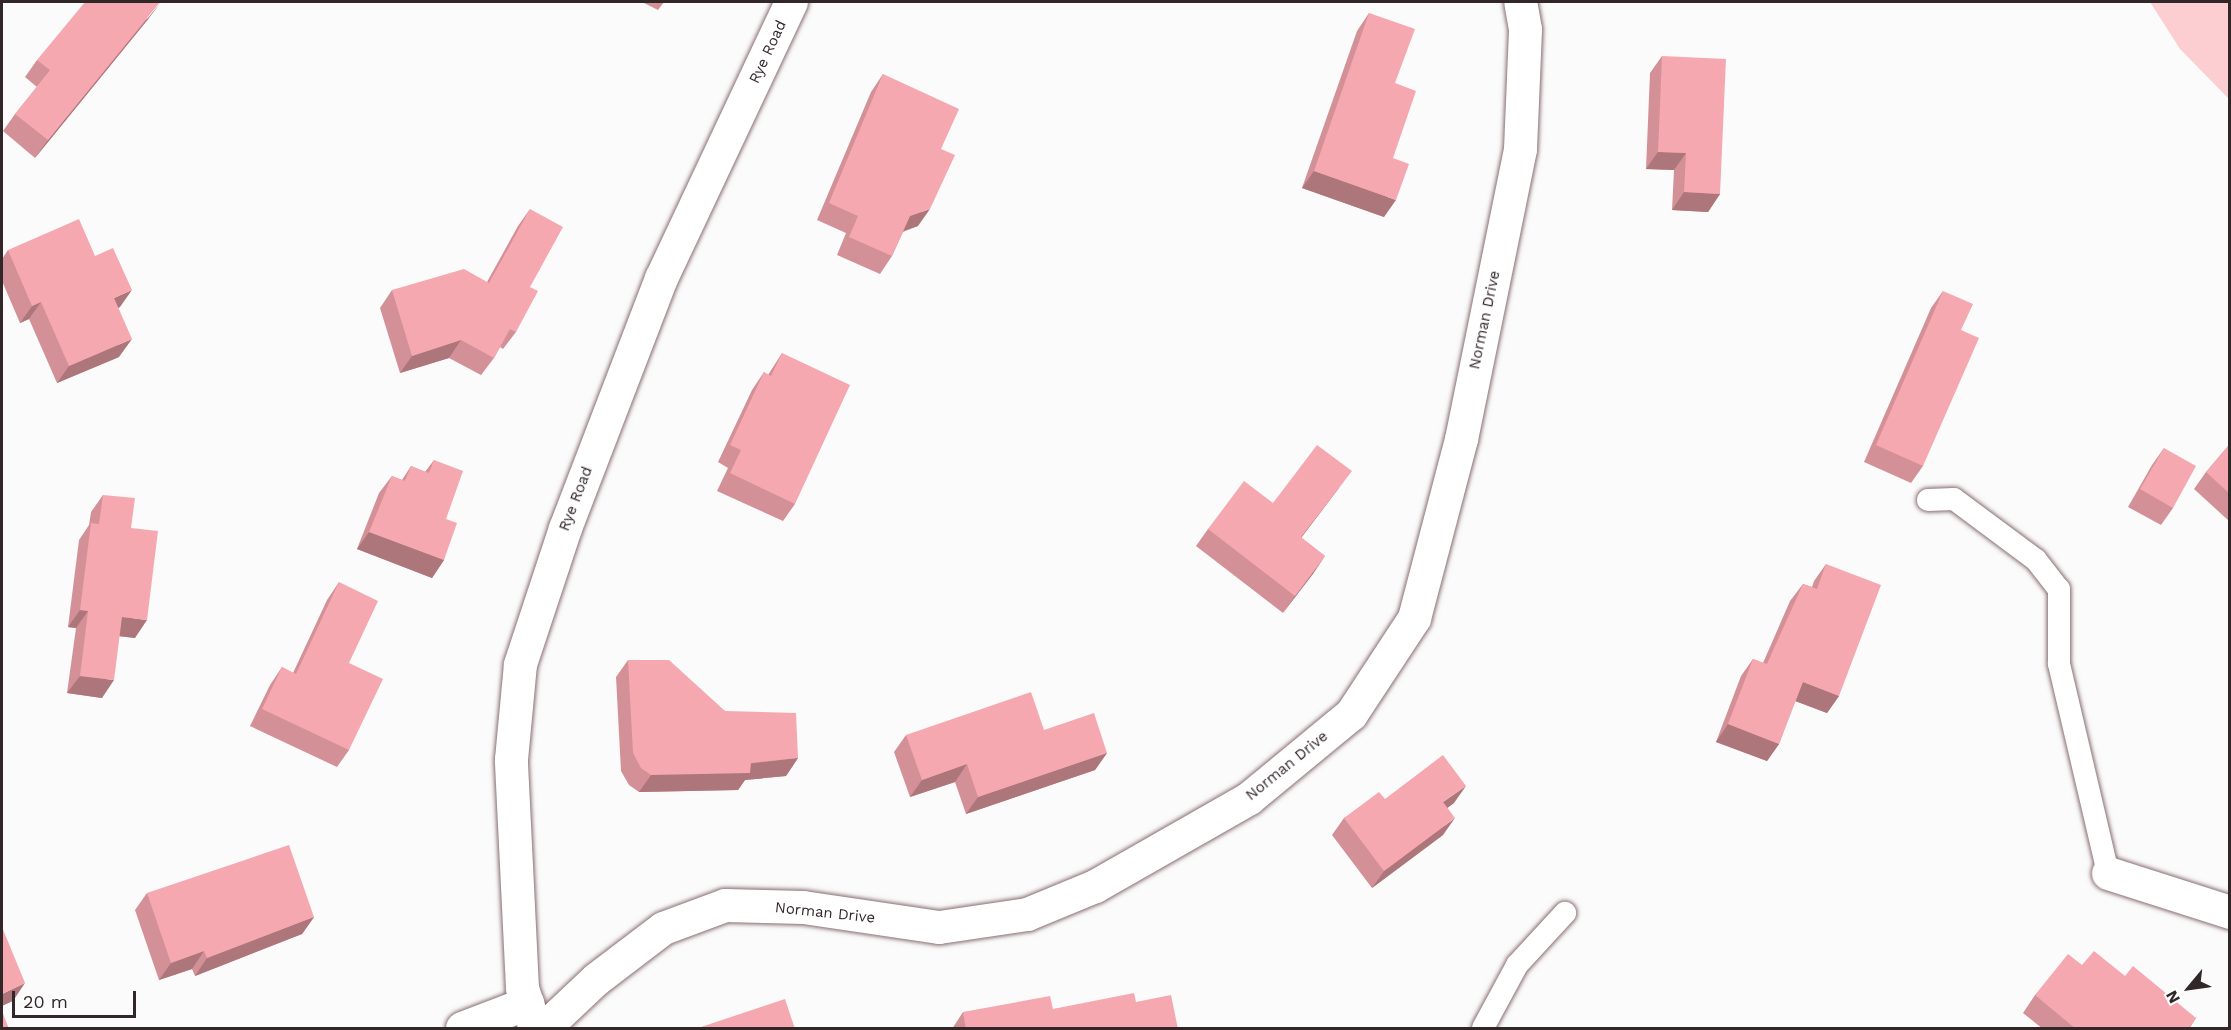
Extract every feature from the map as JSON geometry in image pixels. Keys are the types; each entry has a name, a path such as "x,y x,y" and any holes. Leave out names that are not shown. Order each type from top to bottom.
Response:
{"street":[{"name":"Rye Road","path":"535,1020 522,988 511,759 520,664 565,528 661,278 791,2"},
{"name":"Norman Drive","path":"462,1029 535,1020 596,979 663,928 725,906 803,907 939,927 1028,914 1095,886 1249,798 1351,714 1414,618 1461,439 1520,148 1525,28 1520,2"},
{"path":"2108,873 2229,912"}],"lane":[{"path":"1928,500 1954,499 2036,560 2059,589 2059,664 2108,873"},
{"path":"1483,1029 1517,965 1565,913"}],"shaded area":[{"path":"2150,2 2229,2 2229,99 2180,49"}],"building":[{"path":"85,2 160,2 48,140 15,114 50,70 37,60"},
{"path":"1369,13 1415,29 1395,83 1416,91 1393,158 1409,164 1396,200 1314,171"},
{"path":"1662,56 1726,59 1720,194 1684,192 1686,153 1658,152"},
{"path":"883,74 959,109 941,149 955,155 930,209 910,216 892,256 849,237 858,216 829,203"},
{"path":"530,209 563,227 530,287 538,291 516,332 510,329 494,358 461,340 412,356 392,290 464,269 489,283"},
{"path":"79,219 95,256 113,248 132,290 114,298 132,339 69,366 41,302 32,306 8,250"},
{"path":"1943,291 1973,304 1961,330 1979,338 1923,466 1876,445"},
{"path":"782,353 850,385 795,504 730,473 741,450 730,445 764,372 771,376"},
{"path":"1317,445 1352,471 1301,537 1325,556 1295,596 1208,529 1244,481 1273,503"},
{"path":"2229,445 2229,493 2206,472"},
{"path":"2164,448 2196,466 2173,508 2140,489"},
{"path":"434,460 463,471 446,519 457,523 444,560 369,532 392,476 405,481 411,466 429,473"},
{"path":"103,495 135,498 131,528 158,531 147,620 122,617 114,680 80,676 88,611 80,610 91,523 99,524"},
{"path":"1826,564 1881,585 1839,696 1803,682 1779,744 1728,724 1753,659 1767,664 1803,584 1817,589"},
{"path":"339,582 378,601 349,663 383,679 349,750 262,709 282,667 296,674"},
{"path":"628,660 669,660 725,711 796,713 798,758 751,763 750,773 651,775 641,768 633,753"},
{"path":"1031,692 1044,730 1094,713 1107,753 978,797 967,764 922,780 906,735"},
{"path":"1443,755 1466,786 1443,802 1455,818 1384,871 1344,818 1379,792 1385,799"},
{"path":"289,845 314,917 207,958 204,951 171,963 147,893"},
{"path":"2,927 25,983 2,994"},
{"path":"2094,951 2125,976 2133,966 2196,1018 2188,1029 2076,1029 2035,995 2068,954 2082,965"},
{"path":"1134,993 1136,1002 1171,995 1178,1029 966,1029 963,1012 1050,996 1053,1009"},
{"path":"785,999 795,1029 695,1029"},
{"path":"2,1011 9,1029 2,1029"}]}
